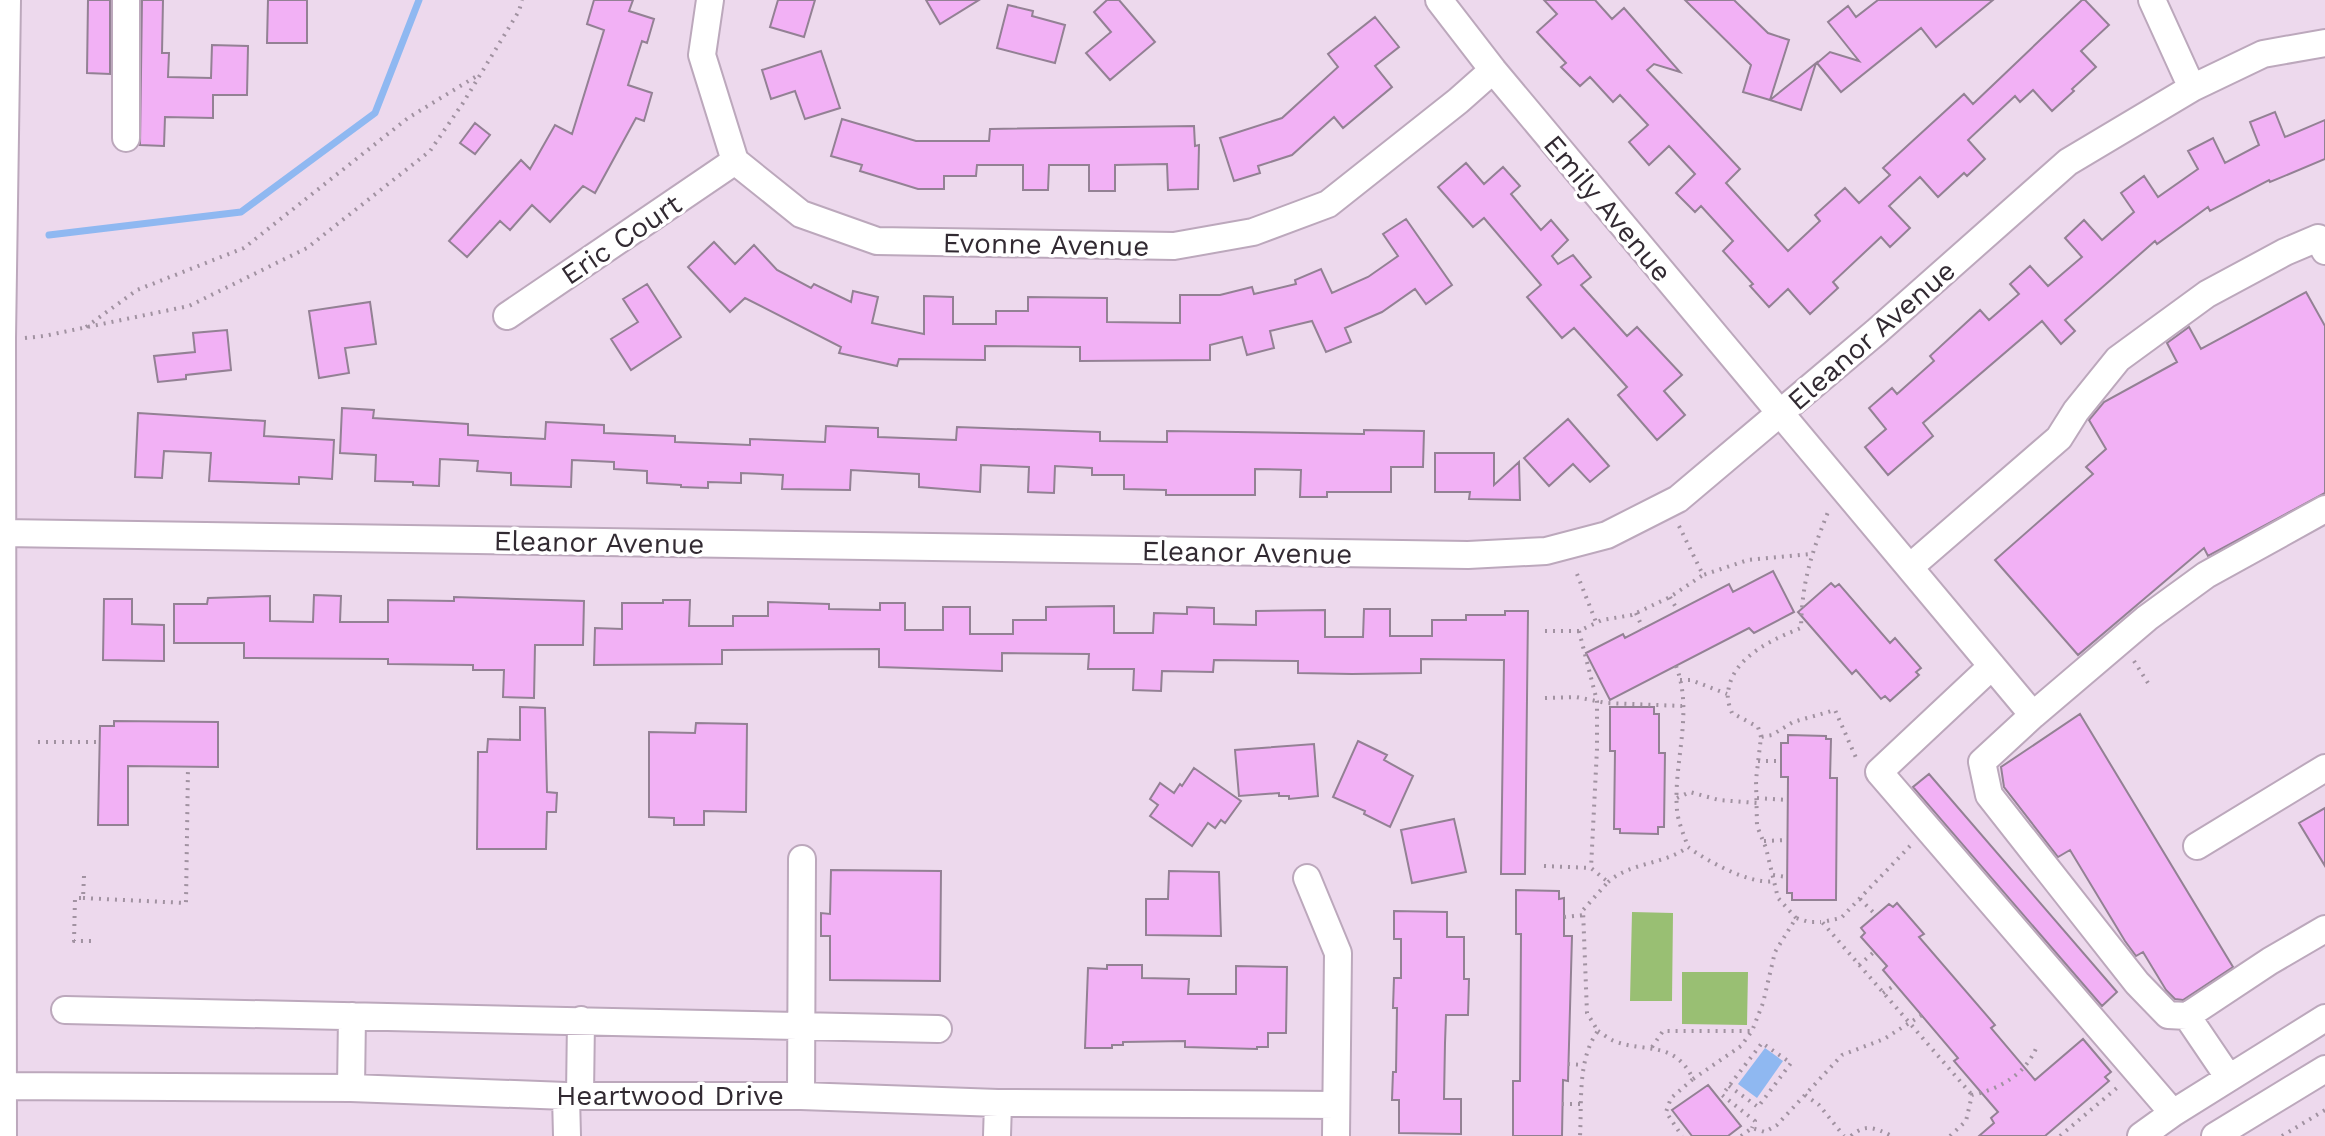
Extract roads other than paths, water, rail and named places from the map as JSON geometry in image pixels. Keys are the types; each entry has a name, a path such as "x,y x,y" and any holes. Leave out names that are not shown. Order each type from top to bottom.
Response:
{"street":[{"path":"3,1136 2,339 3,94 7,0"},
{"path":"126,0 126,138"},
{"path":"710,0 702,55 735,161"},
{"name":"Emily Avenue","path":"1439,0 1493,70 2033,715"},
{"path":"2152,0 2192,88"},
{"name":"Eleanor Avenue","path":"3,533 1468,555 1546,551 1607,535 1678,499 2068,162 2192,88 2263,54 2325,43"},
{"name":"Evonne Avenue","path":"735,161 801,214 877,241 1174,246 1253,232 1328,204 1493,70"},
{"name":"Eric Court","path":"507,316 735,161"},
{"path":"1910,567 2059,438 2076,411 2118,359 2207,294 2285,252 2323,241"},
{"path":"2325,509 2206,575 2147,618 1982,762 1989,795 2137,983 2168,1015 2187,1016 2325,929"},
{"path":"1992,666 1879,772 2173,1113"},
{"path":"2197,846 2325,768"},
{"path":"801,1096 802,859"},
{"path":"1307,878 1338,953 1336,1136"},
{"path":"65,1010 938,1029"},
{"path":"351,1088 352,1016"},
{"path":"2187,1016 2229,1078"},
{"path":"2141,1136 2325,1018"},
{"path":"567,1136 581,1020"},
{"path":"2215,1136 2325,1069"},
{"name":"Heartwood Drive","path":"4,1086 351,1088 573,1096 801,1096 998,1103 1336,1105"},
{"path":"997,1136 998,1103"}],"water":[{"path":"1765,1048 1783,1061 1757,1098 1738,1084"}],"waterway":[{"path":"49,235 241,212 375,113 419,0"}]}
